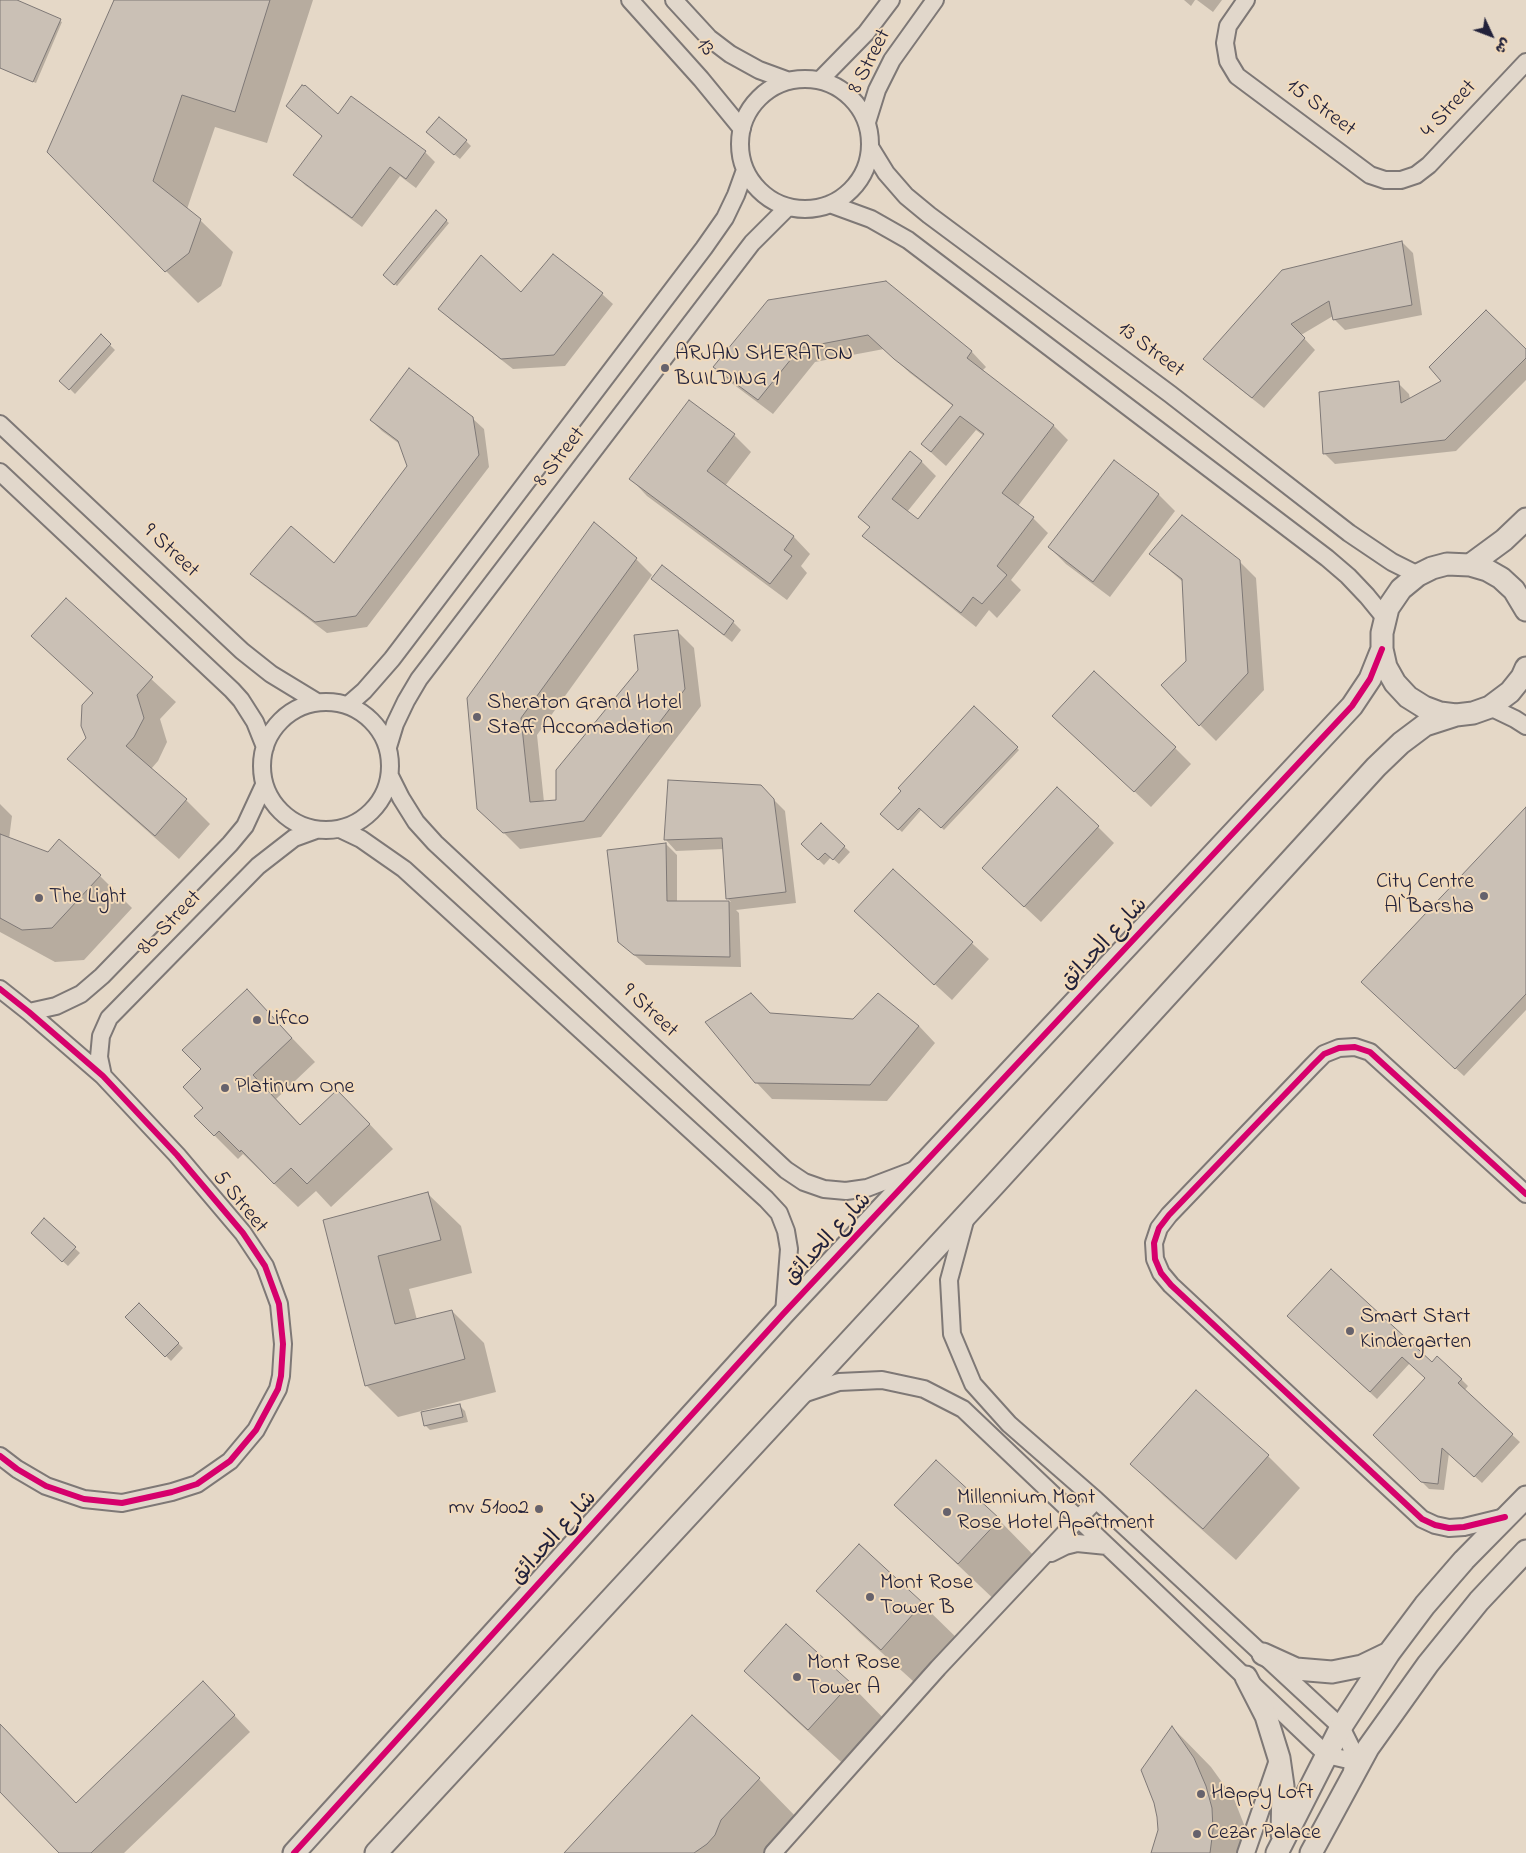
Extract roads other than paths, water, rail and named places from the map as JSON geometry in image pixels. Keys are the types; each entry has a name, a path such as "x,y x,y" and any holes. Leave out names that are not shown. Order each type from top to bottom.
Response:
{"street":[{"name":"13","path":"630,0 701,79 742,129"},
{"name":"13","path":"674,0 709,38 730,54 758,70 789,81"},
{"name":"8 Street","path":"820,80 866,33 891,0"},
{"name":"8 Street","path":"867,122 877,90 892,60 935,0"},
{"name":"15 Street","path":"1246,0 1228,26 1225,44 1228,61 1238,76 1370,175 1385,180 1401,180"},
{"name":"4 Street","path":"1401,180 1416,175 1429,165 1526,62"},
{"path":"804,79 820,80 840,88 856,103 867,122 870,147 867,165 859,181 846,195 830,204 809,210 788,208 770,199 755,186 745,170 740,149 742,129 748,112 759,98 773,87 789,81 804,79"},
{"name":"13 Street","path":"870,147 891,179 906,196 929,215 1162,388 1349,533 1392,562 1418,575"},
{"name":"8 Street","path":"348,705 364,691 392,659 704,248 725,218 745,170"},
{"path":"830,204 871,219 908,240 1327,558 1348,576 1384,618"},
{"name":"8 Street","path":"388,747 395,724 406,700 419,679 752,244 788,208"},
{"name":"9 Street","path":"0,424 242,651 271,674 317,702"},
{"path":"0,472 232,690 256,722 265,746"},
{"path":"1470,565 1504,540 1526,519"},
{"path":"1456,715 1440,713 1424,707 1408,697 1395,683 1386,667 1382,649 1384,618 1388,608 1401,589 1418,575 1432,568 1447,564 1470,565 1487,570 1501,578 1514,590 1526,610"},
{"name":"شارع الحدائق","path":"294,1853 784,1313 1352,706 1370,678 1382,649"},
{"path":"376,1853 1376,767 1401,743 1426,724 1490,707 1510,692 1522,677 1526,668"},
{"path":"317,702 333,702 348,705 366,715 380,729 388,747 390,776 381,800 363,818 340,829 316,830 293,822 276,806 264,785 262,766 265,746 273,730 286,716 302,706 317,702"},
{"path":"1490,707 1526,726"},
{"name":"9 Street","path":"390,776 406,806 434,843 786,1170 804,1182 824,1190 846,1191 867,1188 921,1167"},
{"name":"8b Street","path":"30,1012 56,1006 81,994 102,976 230,844 245,826 264,785"},
{"path":"340,829 361,839 404,869 766,1199 779,1213 786,1230 789,1249 784,1313"},
{"name":"8b Street","path":"103,1076 98,1057 101,1036 113,1013 258,866 294,838 316,830"},
{"name":"5 Street","path":"0,989 30,1012 103,1076 177,1155 243,1234 265,1266 279,1304 283,1344 281,1376 278,1389 256,1430 230,1461 197,1484 172,1492 122,1503 84,1499 46,1486 17,1469 0,1456"},
{"path":"1505,1517 1464,1527 1450,1528 1435,1525 1422,1519 1171,1285 1161,1273 1155,1259 1154,1243 1159,1228 1169,1215 1324,1054 1339,1048 1355,1047 1370,1052 1526,1194"},
{"path":"966,1214 950,1280 952,1334 973,1384 1009,1424 1096,1500 1341,1727 1358,1761"},
{"path":"798,1396 839,1382 882,1380 924,1389 963,1408 1327,1755 1358,1761"},
{"path":"0,1475 17,1469"},
{"path":"1279,1847 1341,1727 1389,1653 1457,1568 1505,1517 1526,1498"},
{"path":"772,1853 938,1668 1096,1500"},
{"path":"1042,1558 1065,1546 1077,1543 1107,1546"},
{"path":"1312,1853 1358,1761 1428,1664 1479,1601 1526,1552"},
{"path":"1263,1654 1296,1669 1332,1672 1362,1666 1389,1653"},
{"path":"1246,1677 1266,1716 1279,1758 1284,1814 1279,1847"},
{"path":"1246,1853 1279,1758"}],"place":[{"name":"ARJAN SHERATON BUILDING 1","path":"665,368"},
{"name":"Sheraton Grand Hotel Staff Accomadation","path":"477,717"},
{"name":"City Centre Al Barsha","path":"1484,896"},
{"name":"The Light","path":"39,898"},
{"name":"Lifco","path":"257,1020"},
{"name":"Platinum One","path":"225,1088"},
{"name":"Smart Start Kindergarten","path":"1350,1331"},
{"name":"mv 51002","path":"539,1509"},
{"name":"Millennium Mont Rose Hotel Apartment","path":"947,1512"},
{"name":"Mont Rose Tower B","path":"870,1597"},
{"name":"Mont Rose Tower A","path":"797,1677"},
{"name":"Happy Loft","path":"1201,1794"},
{"name":"Cezar Palace","path":"1197,1834"}]}
